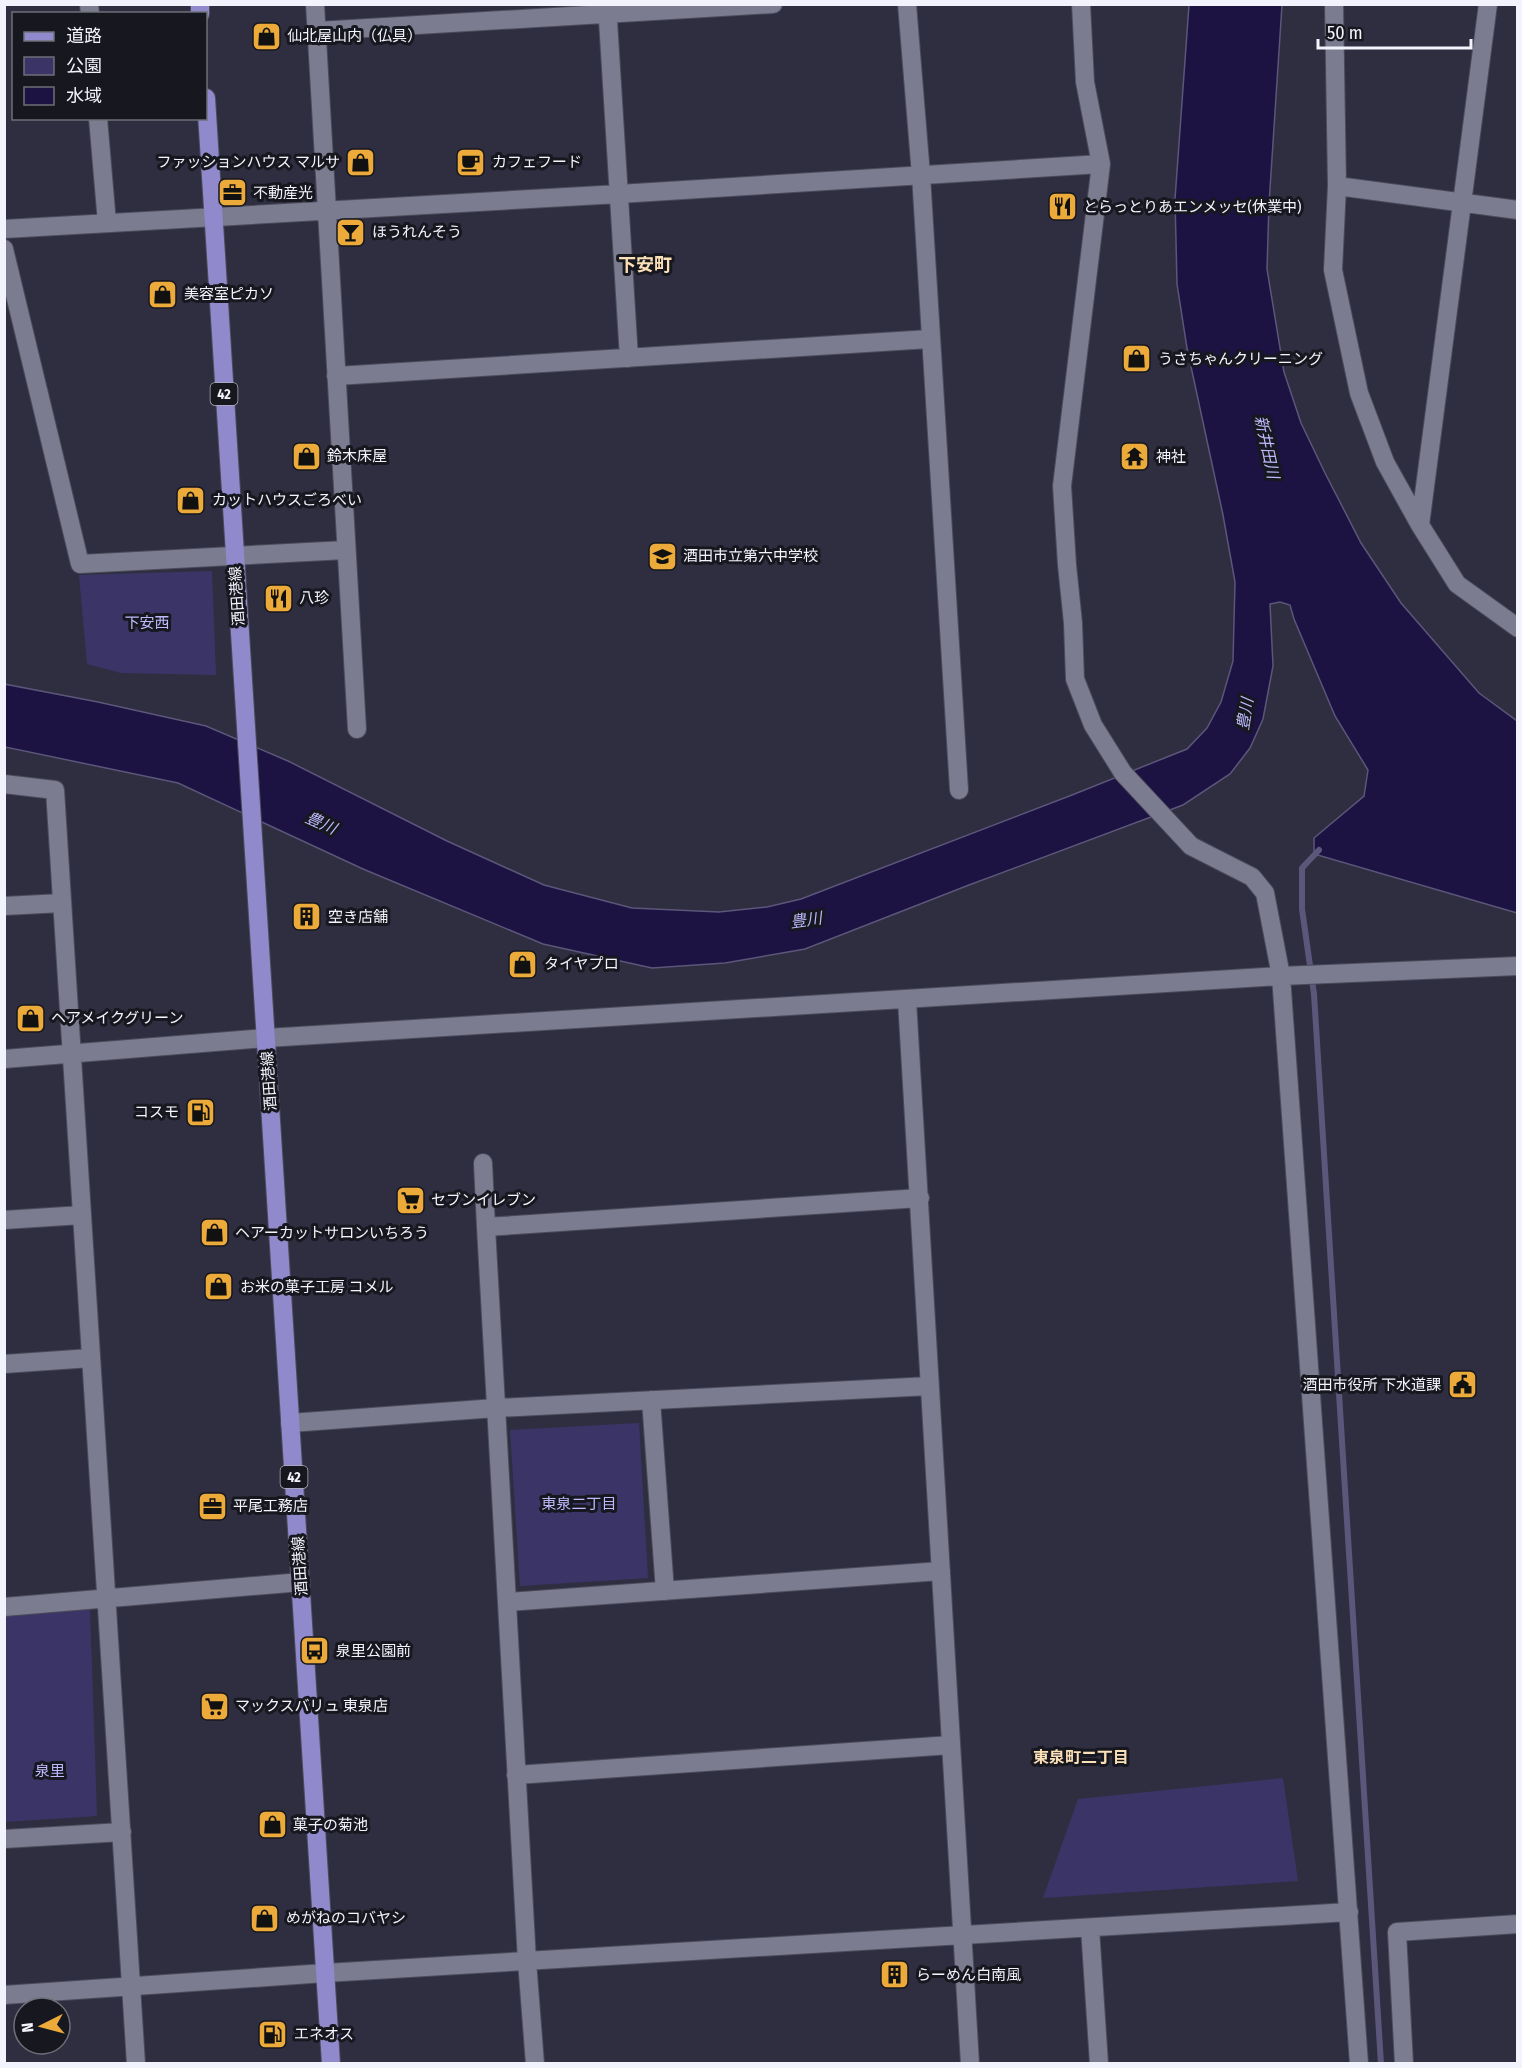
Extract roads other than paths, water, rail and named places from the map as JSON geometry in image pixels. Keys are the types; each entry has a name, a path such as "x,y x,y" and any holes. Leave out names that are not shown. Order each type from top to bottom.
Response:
{"main road":[{"name":"酒田港線","path":"207,115 331,2064"}],"street":[{"path":"315,4 357,729"},
{"path":"316,31 608,9 773,4"},
{"path":"907,4 921,175 959,790"},
{"path":"1082,4 1085,81 1101,165 1062,486 1075,679 1093,725 1123,773 1191,846 1252,877 1265,893 1281,976 1359,2064"},
{"path":"1334,4 1337,186 1333,270 1359,393 1385,462 1457,585 1518,628"},
{"path":"1420,525 1488,4"},
{"path":"608,9 629,358"},
{"path":"99,120 107,223"},
{"path":"4,229 1101,165"},
{"path":"1337,186 1518,210"},
{"path":"4,249 80,564 346,550"},
{"path":"336,376 930,339"},
{"path":"4,784 55,790 136,2064"},
{"path":"4,906 62,903"},
{"path":"4,1059 266,1038 1281,976 1518,966"},
{"path":"907,1000 970,2064"},
{"path":"483,1163 516,1775 535,2064"},
{"path":"486,1227 920,1198"},
{"path":"4,1220 82,1215"},
{"path":"4,1364 91,1358"},
{"path":"290,1423 496,1408 930,1386"},
{"path":"651,1400 665,1591"},
{"path":"507,1602 941,1571"},
{"path":"4,1607 301,1582"},
{"path":"516,1775 951,1745"},
{"path":"4,1839 122,1832"},
{"path":"4,1995 326,1973 1349,1912"},
{"path":"1404,2064 1397,1932 1518,1924"},
{"path":"1090,1928 1098,2064"}],"water":[{"path":"1189,5 1282,5 1267,269 1284,372 1301,423 1325,473 1361,543 1401,603 1479,693 1517,721 1517,913 1314,854 1314,838 1364,796 1368,770 1335,716 1290,605 1280,602 1270,604 1273,666 1263,719 1250,748 1230,774 1183,805 805,949 725,963 652,968 543,944 363,869 178,783 5,747 4,684 206,726 288,761 447,841 544,885 632,908 719,912 767,907 801,899 1187,749 1207,728 1221,702 1233,661 1235,582 1187,348 1177,284 1175,199"}],"waterway":[{"path":"1319,850 1302,868 1302,909 1314,994 1381,2064"}],"place":[{"name":"仙北屋山内（仏具）","path":"266,36"},
{"name":"ファッションハウス マルサ","path":"361,162"},
{"name":"カフェフード","path":"471,162"},
{"name":"不動産光","path":"232,193"},
{"name":"とらっとりあエンメッセ(休業中)","path":"1062,207"},
{"name":"ほうれんそう","path":"351,232"},
{"name":"美容室ピカソ","path":"163,294"},
{"name":"うさちゃんクリーニング","path":"1137,359"},
{"name":"鈴木床屋","path":"306,456"},
{"name":"神社","path":"1135,457"},
{"name":"カットハウスごろべい","path":"191,500"},
{"name":"酒田市立第六中学校","path":"662,556"},
{"name":"八珍","path":"278,598"},
{"name":"空き店舗","path":"307,917"},
{"name":"タイヤプロ","path":"523,964"},
{"name":"ヘアメイクグリーン","path":"30,1018"},
{"name":"コスモ","path":"200,1112"},
{"name":"セブンイレブン","path":"410,1200"},
{"name":"ヘアーカットサロンいちろう","path":"214,1233"},
{"name":"お米の菓子工房 コメル","path":"219,1287"},
{"name":"酒田市役所 下水道課","path":"1462,1385"},
{"name":"平尾工務店","path":"212,1506"},
{"name":"泉里公園前","path":"315,1651"},
{"name":"マックスバリュ 東泉店","path":"214,1706"},
{"name":"菓子の菊池","path":"272,1825"},
{"name":"めがねのコバヤシ","path":"265,1918"},
{"name":"らーめん白南風","path":"895,1975"},
{"name":"エネオス","path":"273,2034"}],"district":[{"name":"下安町","path":"645,265"},
{"name":"東泉町二丁目","path":"1081,1757"}],"water label":[{"name":"新井田川","path":"1267,447"},
{"name":"豊川","path":"1245,714"},
{"name":"豊川","path":"321,823"},
{"name":"豊川","path":"806,920"}],"park label":[{"name":"下安西","path":"147,623"},
{"name":"東泉二丁目","path":"579,1504"},
{"name":"泉里","path":"50,1771"}]}
